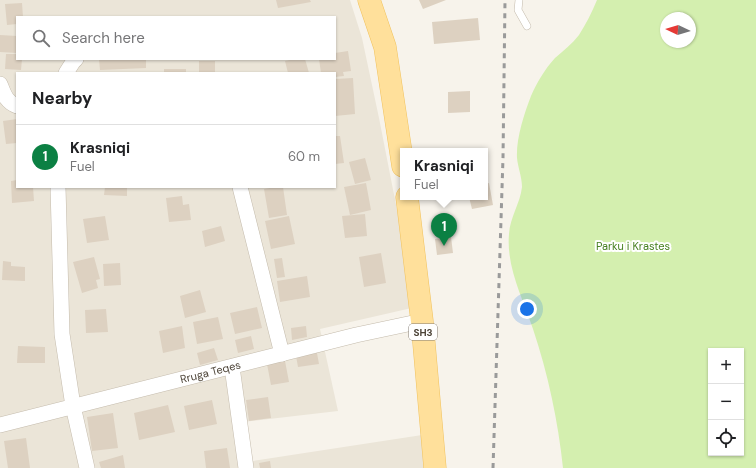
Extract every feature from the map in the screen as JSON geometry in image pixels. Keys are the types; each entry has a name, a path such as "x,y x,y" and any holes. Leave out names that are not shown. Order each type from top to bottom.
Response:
{"main road":[{"path":"369,0 385,47 400,148"},
{"name":"SH3","path":"407,200 422,321 435,468"}],"street":[{"path":"67,72 75,60"},
{"path":"0,84 6,99 16,106"},
{"path":"58,188 62,334 73,406 87,468"},
{"path":"240,188 282,354"},
{"name":"Rruga Teqes","path":"0,425 356,335 422,321"},
{"path":"232,367 246,468"}],"lane":[{"path":"519,0 518,10 527,26"}],"shaded area":[{"path":"0,0 350,0 362,38 416,307 320,329 338,411 234,423 240,463 422,435 426,468 0,468"}],"green space":[{"name":"Parku i Krastes","path":"597,0 756,0 756,468 563,468 548,380 533,329 516,283 510,259 509,234 511,222 522,187 517,151 521,127 528,103 545,71 555,58 579,35"}],"building":[{"path":"276,0 310,0 311,2 278,8"},
{"path":"419,0 446,0 423,9"},
{"path":"22,3 23,16 16,16 16,24 7,25 5,4"},
{"path":"478,18 480,40 434,44 432,22"},
{"path":"0,35 16,36 16,53 0,52"},
{"path":"348,51 351,71 343,72 344,76 336,77 336,72 321,72 319,60 336,60 336,53"},
{"path":"6,54 16,54 16,60 22,60 21,70 5,69"},
{"path":"99,60 146,60 146,68 100,70"},
{"path":"305,60 309,72 288,72 285,61"},
{"path":"199,61 215,61 215,72 199,72"},
{"path":"164,69 186,69 186,72 164,72"},
{"path":"353,78 355,114 336,116 336,79"},
{"path":"470,91 470,112 448,113 448,92"},
{"path":"16,119 16,143 6,144 3,121"},
{"path":"336,136 340,136 344,163 336,164"},
{"path":"365,158 371,180 355,184 349,162"},
{"path":"16,180 16,188 33,188 34,201 12,203 11,181"},
{"path":"366,183 371,210 350,215 344,187"},
{"path":"488,183 493,205 472,209 470,200 488,200"},
{"path":"105,188 127,188 127,196 104,195"},
{"path":"283,188 287,215 269,218 264,189"},
{"path":"182,196 183,205 189,204 191,220 169,222 166,198"},
{"path":"365,214 367,236 345,238 342,216"},
{"path":"105,216 109,240 87,243 83,219"},
{"path":"289,216 295,244 271,249 265,221"},
{"path":"221,226 225,241 205,247 202,231"},
{"path":"451,237 453,253 437,255 435,239"},
{"path":"381,253 386,283 364,287 359,257"},
{"path":"94,257 100,279 96,280 98,288 82,293 73,262"},
{"path":"282,258 285,277 277,278 274,259"},
{"path":"3,261 11,262 11,266 25,267 25,281 2,280"},
{"path":"120,263 121,285 104,286 103,264"},
{"path":"307,276 310,297 280,302 277,281"},
{"path":"200,290 206,312 185,318 180,296"},
{"path":"257,307 262,328 235,334 230,313"},
{"path":"106,309 108,332 86,333 85,310"},
{"path":"218,317 223,339 197,344 193,322"},
{"path":"182,326 185,348 163,353 159,331"},
{"path":"306,326 307,337 292,340 291,328"},
{"path":"251,336 254,349 238,353 235,340"},
{"path":"18,346 45,347 45,363 17,363"},
{"path":"214,348 218,360 200,365 197,353"},
{"path":"317,353 319,364 298,367 296,356"},
{"path":"285,361 289,382 271,385 267,364"},
{"path":"268,397 271,418 249,421 246,400"},
{"path":"212,400 217,424 189,430 184,406"},
{"path":"168,405 175,432 139,440 134,413"},
{"path":"113,413 118,448 92,451 87,417"},
{"path":"26,438 30,468 8,468 4,441"},
{"path":"227,448 230,468 206,468 204,451"},
{"path":"123,455 125,468 101,468 99,462"},
{"path":"270,461 271,468 260,468 259,463"}],"railway":[{"path":"493,468 503,158 505,0"}],"place":[{"name":"Krasniqi","path":"444,246"}]}
